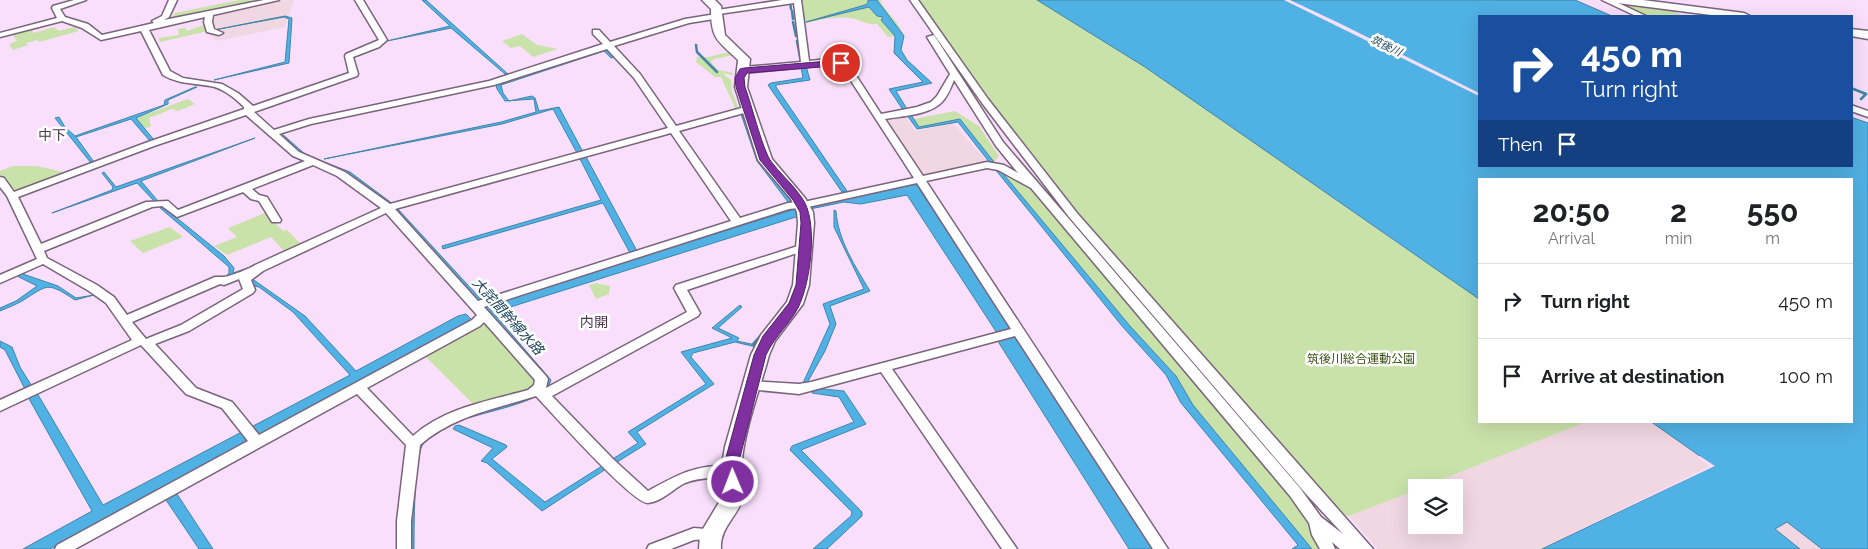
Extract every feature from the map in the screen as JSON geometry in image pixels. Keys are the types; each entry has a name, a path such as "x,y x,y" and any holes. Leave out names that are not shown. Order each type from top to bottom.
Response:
{"main road":[{"path":"1616,0 1736,15"},
{"path":"711,541 730,506 734,493 732,470 736,442 767,338 795,304 801,285 806,223 802,205 765,160 741,87 740,78 744,70 744,58 720,36 714,9"},
{"path":"1853,32 1868,35"}],"street":[{"path":"62,19 56,8 82,0"},
{"path":"146,27 165,17 173,0"},
{"path":"0,35 62,19 85,26 97,40 146,27 275,0"},
{"path":"12,196 249,109 354,74 349,56 380,44 383,40 359,0"},
{"path":"278,131 310,122 484,85 688,21 714,9 797,0 805,64"},
{"path":"906,0 997,140 1295,492 1316,521 1351,549"},
{"path":"914,0 984,101 1059,196 1311,490 1366,549"},
{"path":"1606,0 1640,15"},
{"path":"210,13 208,22 210,30 219,33"},
{"path":"146,27 145,30 166,73 194,84 211,83 226,90 244,101 249,106 249,113 278,131 296,154 341,174 392,206 542,379 541,393 608,463 647,498 656,495 670,484 702,471 732,470"},
{"path":"596,32 637,76 737,222"},
{"path":"744,70 828,62 845,65 1160,549"},
{"path":"878,117 910,111 938,102 948,88 951,77 955,73"},
{"path":"126,320 219,280 224,282 242,274 248,274 392,206 748,109"},
{"path":"1853,109 1868,114"},
{"path":"997,140 1027,157"},
{"path":"0,279 41,254 150,204 164,203 177,214 312,162"},
{"path":"62,549 476,323 482,308 788,206 802,205 987,165 1001,167 1038,188 1059,196"},
{"path":"0,180 12,196 41,254 102,294 144,342 191,391 228,406 257,443"},
{"path":"245,188 255,197 263,199 276,220"},
{"path":"404,549 404,521 413,443 433,427 461,415 541,393 694,313 680,288 805,247"},
{"path":"0,406 144,342 185,328 249,290 245,279 248,274"},
{"path":"752,386 800,389 1017,331"},
{"path":"884,367 1010,549"},
{"path":"359,387 406,438 413,443"},
{"path":"1316,521 1319,536 1328,549"},
{"path":"654,549 694,534 711,541"}],"shaded area":[{"path":"294,0 285,27 216,41 208,33 211,29 213,14 275,1"},
{"path":"903,114 916,131 953,123 988,163 921,178 881,118"},
{"path":"1583,423 1653,423 1715,466 1868,549 1378,549 1349,516 1408,493 1408,534 1463,534 1463,479 1443,479"}],"green space":[{"path":"239,0 263,0 172,18 175,13"},
{"path":"800,0 882,0 880,1 899,25 904,35 888,37 877,24 848,18 829,18 803,24"},
{"name":"筑後川総合運動公園","path":"919,0 1037,0 1112,41 1403,247 1478,291 1478,423 1583,423 1443,479 1408,479 1408,493 1349,516 1341,514 1083,218 990,102"},
{"path":"1627,3 1670,9 1680,15 1646,15 1629,8"},
{"path":"206,24 208,31 160,42 158,38 179,35 178,29 185,28 187,31"},
{"path":"54,27 59,31 74,27 79,31 39,42 37,40 26,43 28,45 13,50 9,44 17,41 11,33 30,28 34,33"},
{"path":"522,34 537,45 558,49 533,57 520,46 511,48 502,41"},
{"path":"732,51 738,54 714,59 711,62 718,70 734,73 732,75 722,73 731,80 732,92 739,109 736,110 721,77 715,77 696,62 697,57 709,57"},
{"path":"188,99 195,104 178,111 172,109 149,118 151,127 145,128 136,118"},
{"path":"955,111 979,126 999,156 994,162 960,119 919,127 914,119"},
{"path":"13,166 37,166 68,173 13,193 5,178 0,175 0,171"},
{"path":"1000,170 1034,189 1293,495 1323,549 1312,549 1193,405 1176,376 1130,326"},
{"path":"265,213 283,231 287,230 300,243 284,251 271,237 227,255 214,246 237,237 228,228"},
{"path":"170,227 183,237 143,253 130,241"},
{"path":"596,283 610,286 609,294 596,299 589,285"},
{"path":"479,325 488,325 537,380 537,386 530,390 476,407 424,355"}],"water":[{"path":"422,0 426,0 509,75 505,74 451,28 387,41 450,26"},
{"path":"868,0 877,0 904,36 901,50 907,60 932,83 896,91 907,109 903,110 889,89 923,82 894,53 895,36 881,20 883,17 877,16 869,7 806,22 865,5 868,3"},
{"name":"筑後川","path":"1037,0 1575,0 1610,15 1478,15 1478,167 1853,167 1853,118 1868,123 1868,549 1822,549 1787,522 1775,529 1800,549 1542,549 1714,466 1653,423 1853,423 1853,178 1478,178 1478,298 1145,67"},
{"path":"285,16 292,18 289,63 214,80 285,62 289,19 284,17 214,30"},
{"path":"606,49 615,57 611,58 604,51 501,85 503,93 509,101 505,101 496,84"},
{"path":"806,66 810,80 776,85 776,87 847,191 842,192 768,85 803,78 801,67"},
{"path":"197,87 168,100 168,104 136,118 154,140 150,141 131,119 76,137 94,162 91,163 55,118 59,117 65,127 75,136 164,105 165,100"},
{"path":"532,96 535,98 539,111 559,107 583,152 577,153 553,109 502,124 324,159 501,122 536,112 534,99 511,101"},
{"path":"910,113 919,127 960,119 994,162 990,163 958,122 917,129 906,114"},
{"path":"741,114 745,114 760,159 792,201 788,202 757,161"},
{"path":"281,133 306,155 350,172 393,204 391,205 354,179 303,156"},
{"path":"255,138 141,181 158,201 155,202 137,183 52,213 112,190 113,187 102,173 104,172 116,187"},
{"path":"585,155 637,251 630,253 603,203 443,249 442,246 601,200 579,157"},
{"path":"995,169 1000,170 1130,326 1176,376 1193,405 1312,549 1292,549 1298,545 1181,403 1166,375 1122,326"},
{"path":"916,184 1155,549 1129,549 999,343 997,333 907,195 861,204 844,202 810,209 809,206"},
{"path":"162,206 224,256 234,268 233,273 262,263 375,210 253,268 225,278 229,273 229,267 159,207"},
{"path":"397,208 490,309 551,380 544,391 530,399 448,425 432,434 422,446 417,466 414,549 409,549 416,449 439,427 543,389 393,209"},
{"path":"795,209 798,210 799,216 501,310 495,305 497,302"},
{"path":"834,210 836,211 837,222 848,252 870,291 830,306 836,324 825,351 807,383 803,383 830,324 823,304 864,289 834,227"},
{"path":"20,273 58,286 76,298 94,295 75,300 58,290 47,287 0,311 0,308 16,301 37,286 15,275"},
{"path":"251,278 305,316 356,371 458,316 466,314 472,320 50,549 23,549 92,511 28,397 37,393 103,505 350,375 293,312 259,287 254,286"},
{"path":"740,305 742,307 718,328 739,338 737,341 756,345 756,347 735,342 693,353 691,357 714,384 637,432 646,444 614,464 611,460 638,443 628,432 706,384 681,352 732,338 712,328"},
{"path":"0,341 12,347 20,367 33,388 26,391 5,350 0,347"},
{"path":"812,390 844,391 866,424 801,450 862,512 862,516 827,549 813,549 851,516 852,512 790,450 792,446 854,422 839,397 812,393"},
{"path":"459,425 506,445 507,447 492,459 545,502 602,466 606,469 542,511 487,463 481,461 493,448 453,429"},
{"path":"175,491 213,549 199,549 164,497"}],"pier":[{"path":"1284,0 1290,0 1341,24 1478,92 1478,96"},
{"path":"1700,456 1715,466 1540,549 1710,466 1697,457"}],"waterway":[{"path":"790,2 791,9"},
{"path":"792,11 793,19"},
{"path":"793,22 796,36"},
{"path":"797,41 801,62"},
{"path":"696,45 697,52 717,72"},
{"path":"1853,89 1866,94 1861,99"},
{"path":"754,344 762,335"}],"district":[{"name":"中下","path":"52,135"},
{"name":"内開","path":"594,322"}],"route":[{"path":"733,482 732,461 736,442 760,355 767,338 795,304 801,285 806,223 805,212 798,198 765,160 741,87 740,78 744,70 828,62 841,63"}],"water label":[{"name":"大詫間幹線水路","path":"508,316"}]}
